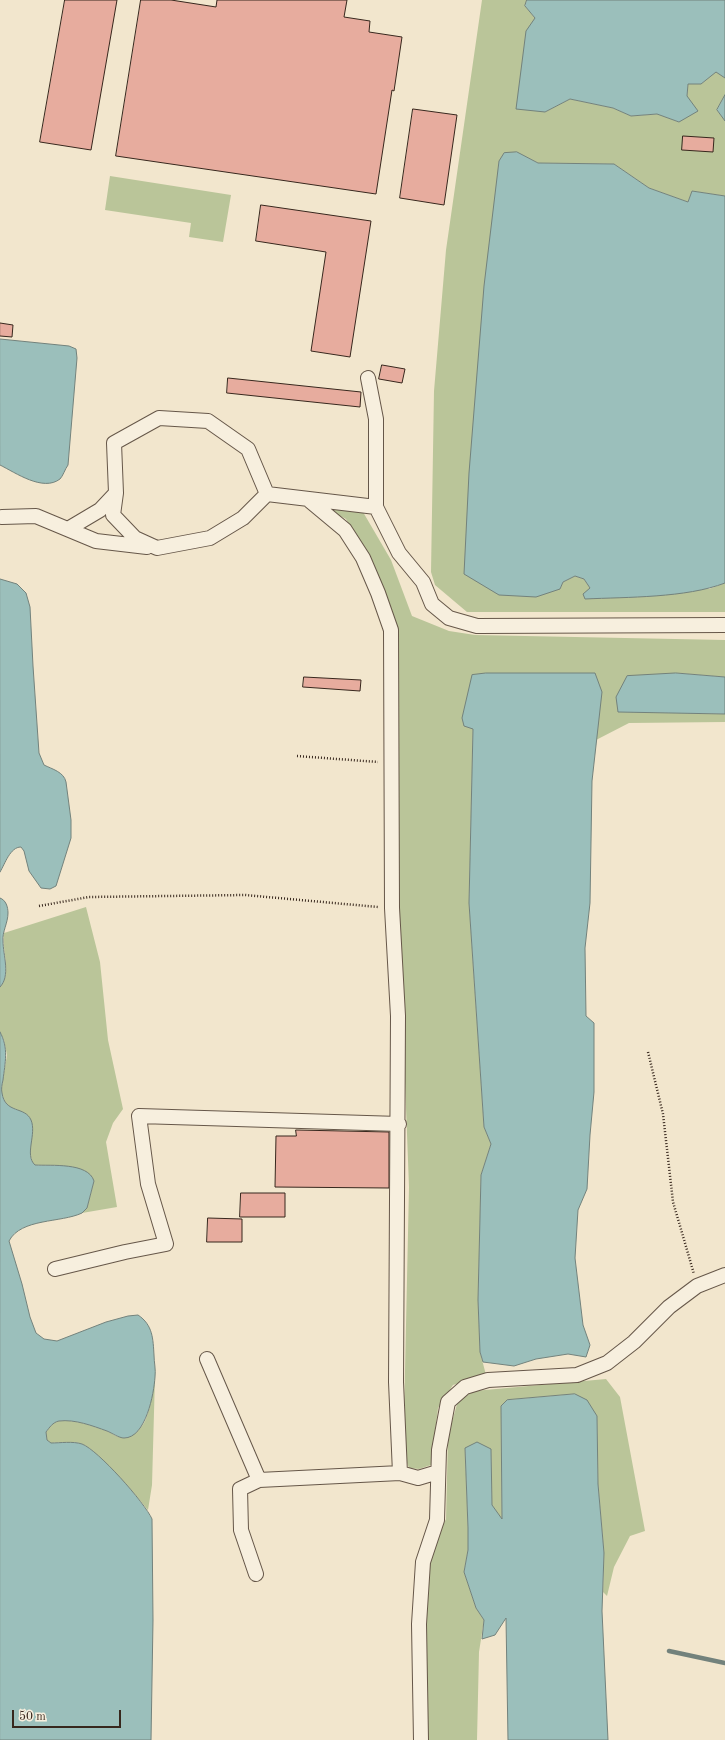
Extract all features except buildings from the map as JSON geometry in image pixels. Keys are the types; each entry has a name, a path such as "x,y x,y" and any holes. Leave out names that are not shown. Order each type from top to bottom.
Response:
{"street":[{"path":"368,378 376,419 376,508 399,553 423,582 432,604 448,618 477,626 725,625"},
{"path":"157,548 135,538 113,515 116,493 114,443 159,418 208,421 248,449 267,494"},
{"path":"68,529 100,510 116,493"},
{"path":"267,494 376,508"},
{"path":"2,517 36,516 96,540 157,548 210,538 243,518 267,494"},
{"path":"309,500 345,530 363,558 378,594 390,630 392,908 398,1016 399,1124 396,1382 400,1473"},
{"path":"55,1269 125,1252 166,1244 148,1184 139,1116 399,1124"},
{"path":"421,1740 419,1624 423,1562 437,1520 439,1450 448,1402 465,1387 488,1380 577,1375 607,1363 634,1342 669,1307 698,1286 725,1275"},
{"path":"207,1359 259,1480"},
{"path":"256,1574 241,1530 240,1489 259,1480 400,1473 418,1478 438,1472"}],"path":[{"path":"297,756 391,762"},
{"path":"39,906 89,897 244,895 392,908"},
{"path":"648,1052 663,1114 673,1202 698,1286"}],"green space":[{"path":"482,0 527,0 525,6 535,18 545,112 570,99 613,108 631,116 658,114 679,122 687,96 688,84 701,84 716,71 725,78 725,95 717,110 725,121 725,196 692,191 688,202 649,188 614,164 538,163 516,152 499,161 498,172 560,589 563,582 575,576 584,579 590,588 709,589 725,583 725,612 467,612 435,585 431,572 434,391 446,250"},
{"path":"110,176 231,195 223,242 189,237 191,223 105,210"},
{"path":"323,504 363,512 391,560 412,616 449,631 475,635 725,640 725,677 676,673 648,712 725,714 725,722 629,723 596,740 598,718 473,729 469,903 484,1127 491,1144 481,1175 478,1300 480,1352 486,1375 453,1385 438,1408 431,1465 419,1469 409,1468 406,1460 404,1417 409,1187 400,948 396,768 398,642 375,574 346,519 325,508"},
{"path":"86,907 100,962 108,1040 123,1109 113,1123 106,1142 117,1207 82,1213 87,1208 94,1181 60,1165 35,1165 32,1162 24,1113 9,1107 4,1100 1,1091 7,1055 4,1040 0,1032 0,987 4,982 6,975 4,933"},
{"path":"155,1376 152,1485 148,1510 116,1474 88,1447 82,1444 66,1442 51,1443 47,1440 46,1432 51,1425 59,1421 65,1421 90,1425 107,1431 113,1435 127,1438 144,1424 153,1393"},
{"path":"606,1379 620,1397 645,1531 630,1536 614,1567 607,1596 603,1592 604,1553 598,1484 597,1416 575,1394 507,1400 501,1406 502,1520 492,1506 491,1449 465,1448 468,1550 464,1572 476,1608 484,1620 479,1652 477,1740 427,1740 427,1586 430,1551 446,1519 448,1435 458,1401 474,1391"}],"water":[{"path":"527,0 725,0 725,78 716,72 701,84 688,84 687,96 698,111 679,122 657,114 631,116 613,108 570,99 545,112 516,109 526,31 535,18 525,6"},
{"path":"725,95 725,121 717,110"},
{"path":"517,152 538,163 614,164 649,188 688,202 692,191 725,196 725,583 693,592 656,596 585,599 583,594 590,588 584,579 575,576 563,582 560,589 536,597 499,595 464,574 469,473 484,286 499,161 504,153"},
{"path":"0,339 69,346 76,349 77,358 68,465 60,479 53,482 46,483 30,480 0,465"},
{"path":"0,579 17,584 26,593 30,607 39,753 44,765 60,773 66,782 71,820 71,838 56,886 50,889 41,888 29,871 24,851 21,847 17,848 11,853 0,872"},
{"path":"486,673 595,673 602,692 592,781 590,903 585,948 586,1016 594,1023 594,1092 587,1189 578,1210 575,1258 583,1325 590,1345 586,1357 568,1354 536,1359 514,1366 483,1362 480,1352 478,1300 481,1175 491,1144 484,1127 469,903 473,729 464,726 462,718 472,675"},
{"path":"676,673 725,677 725,714 618,712 616,697 627,676"},
{"path":"0,898 4,900 8,908 8,913 3,938 6,971 0,987"},
{"path":"0,1032 5,1044 6,1056 2,1093 7,1104 24,1113 31,1120 33,1132 30,1150 32,1161 35,1165 59,1165 77,1168 90,1175 94,1181 87,1208 82,1213 23,1228 9,1241 30,1317 36,1333 44,1339 57,1341 106,1322 138,1315 147,1323 151,1333 155,1372 153,1393 147,1414 138,1431 132,1436 122,1438 90,1425 78,1422 59,1421 51,1425 46,1432 47,1440 51,1443 71,1442 82,1444 99,1456 131,1490 148,1511 152,1519 153,1620 151,1740 0,1740"},
{"path":"575,1394 587,1400 597,1416 598,1484 604,1553 602,1611 608,1740 508,1740 506,1618 495,1635 482,1639 484,1620 476,1608 464,1572 468,1550 465,1448 477,1442 491,1449 492,1505 502,1519 501,1406 507,1400"}],"waterway":[{"path":"669,1651 725,1663"}]}
